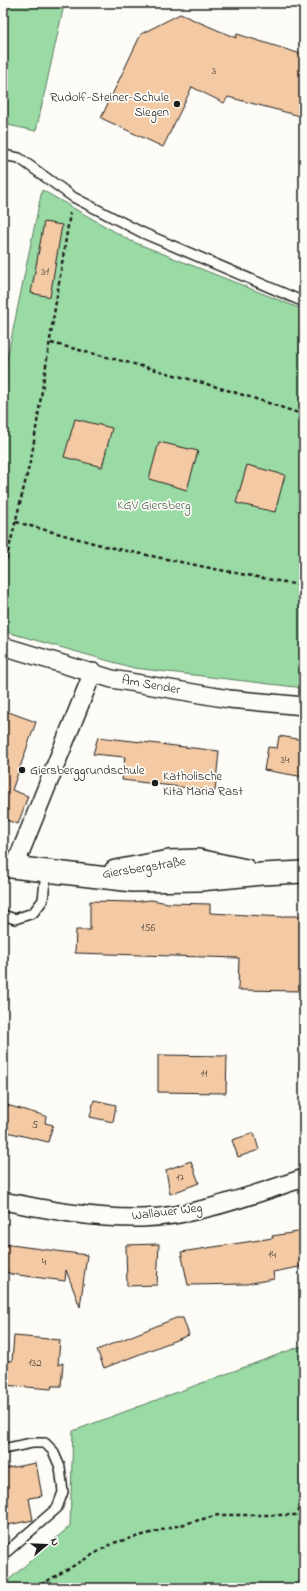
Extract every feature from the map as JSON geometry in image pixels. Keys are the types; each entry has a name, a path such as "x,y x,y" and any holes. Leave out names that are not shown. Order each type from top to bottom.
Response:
{"street":[{"name":"Am Sender","path":"3,646 112,679 229,699 304,706"},
{"path":"8,867 93,672"},
{"name":"Giersbergstraße","path":"8,867 96,876 169,861 198,860 227,865 262,874 304,872"},
{"name":"Wallauer Weg","path":"3,1202 109,1217 143,1218 215,1206 304,1178"}],"lane":[{"path":"3,155 19,158 73,197 143,232 304,302"},
{"path":"3,915 15,919 34,912 43,900 46,872"},
{"path":"3,1449 32,1443 44,1443 53,1451 60,1466 63,1492 57,1508 3,1555"}],"path":[{"path":"3,573 32,454 51,343 73,197"},
{"path":"51,343 252,397 304,415"},
{"path":"16,522 108,547 304,586"},
{"path":"35,1588 113,1543 218,1515 294,1515 304,1506"}],"green space":[{"path":"3,3 56,3 64,5 36,131 3,124"},
{"name":"KGV Giersberg","path":"42,190 131,241 304,310 304,688 134,668 3,631 3,378"},
{"path":"304,1345 304,1588 3,1588 3,1585 70,1526 73,1431"}],"building":[{"path":"180,14 236,38 237,34 304,55 304,117 228,97 224,103 192,87 163,147 101,118 141,34"},
{"path":"44,222 62,225 50,297 31,293"},
{"path":"75,419 112,428 102,467 64,457"},
{"path":"159,442 198,451 187,490 149,479"},
{"path":"247,465 285,475 275,512 236,503"},
{"path":"3,710 36,722 12,790 28,796 18,824 3,819"},
{"path":"279,736 304,740 304,777 264,770 268,747 277,748"},
{"path":"98,737 219,751 215,791 122,780 125,757 93,754"},
{"path":"151,900 168,903 210,904 210,913 283,917 304,916 304,991 238,990 239,958 75,953 76,930 90,930 90,901 132,902"},
{"path":"158,1055 227,1056 226,1093 158,1092"},
{"path":"94,1100 116,1105 113,1122 90,1117"},
{"path":"3,1104 46,1116 45,1123 53,1125 48,1142 3,1131"},
{"path":"254,1133 259,1150 238,1157 232,1140"},
{"path":"191,1161 199,1183 170,1194 166,1170"},
{"path":"304,1231 304,1266 273,1272 274,1279 246,1284 188,1285 181,1252 273,1238 272,1236"},
{"path":"3,1244 87,1255 80,1307 66,1270 65,1281 3,1272"},
{"path":"159,1244 157,1285 127,1286 126,1245"},
{"path":"176,1318 183,1318 189,1335 104,1368 97,1350"},
{"path":"14,1336 60,1340 58,1365 63,1363 61,1386 52,1386 51,1389 3,1385 3,1361 12,1361"},
{"path":"36,1463 42,1496 29,1498 33,1520 3,1526 3,1469"}],"place":[{"name":"Rudolf-Steiner-Schule Siegen","path":"177,104"},
{"name":"Giersberggrundschule","path":"22,770"},
{"name":"Katholische Kita Maria Rast","path":"155,783"}]}
